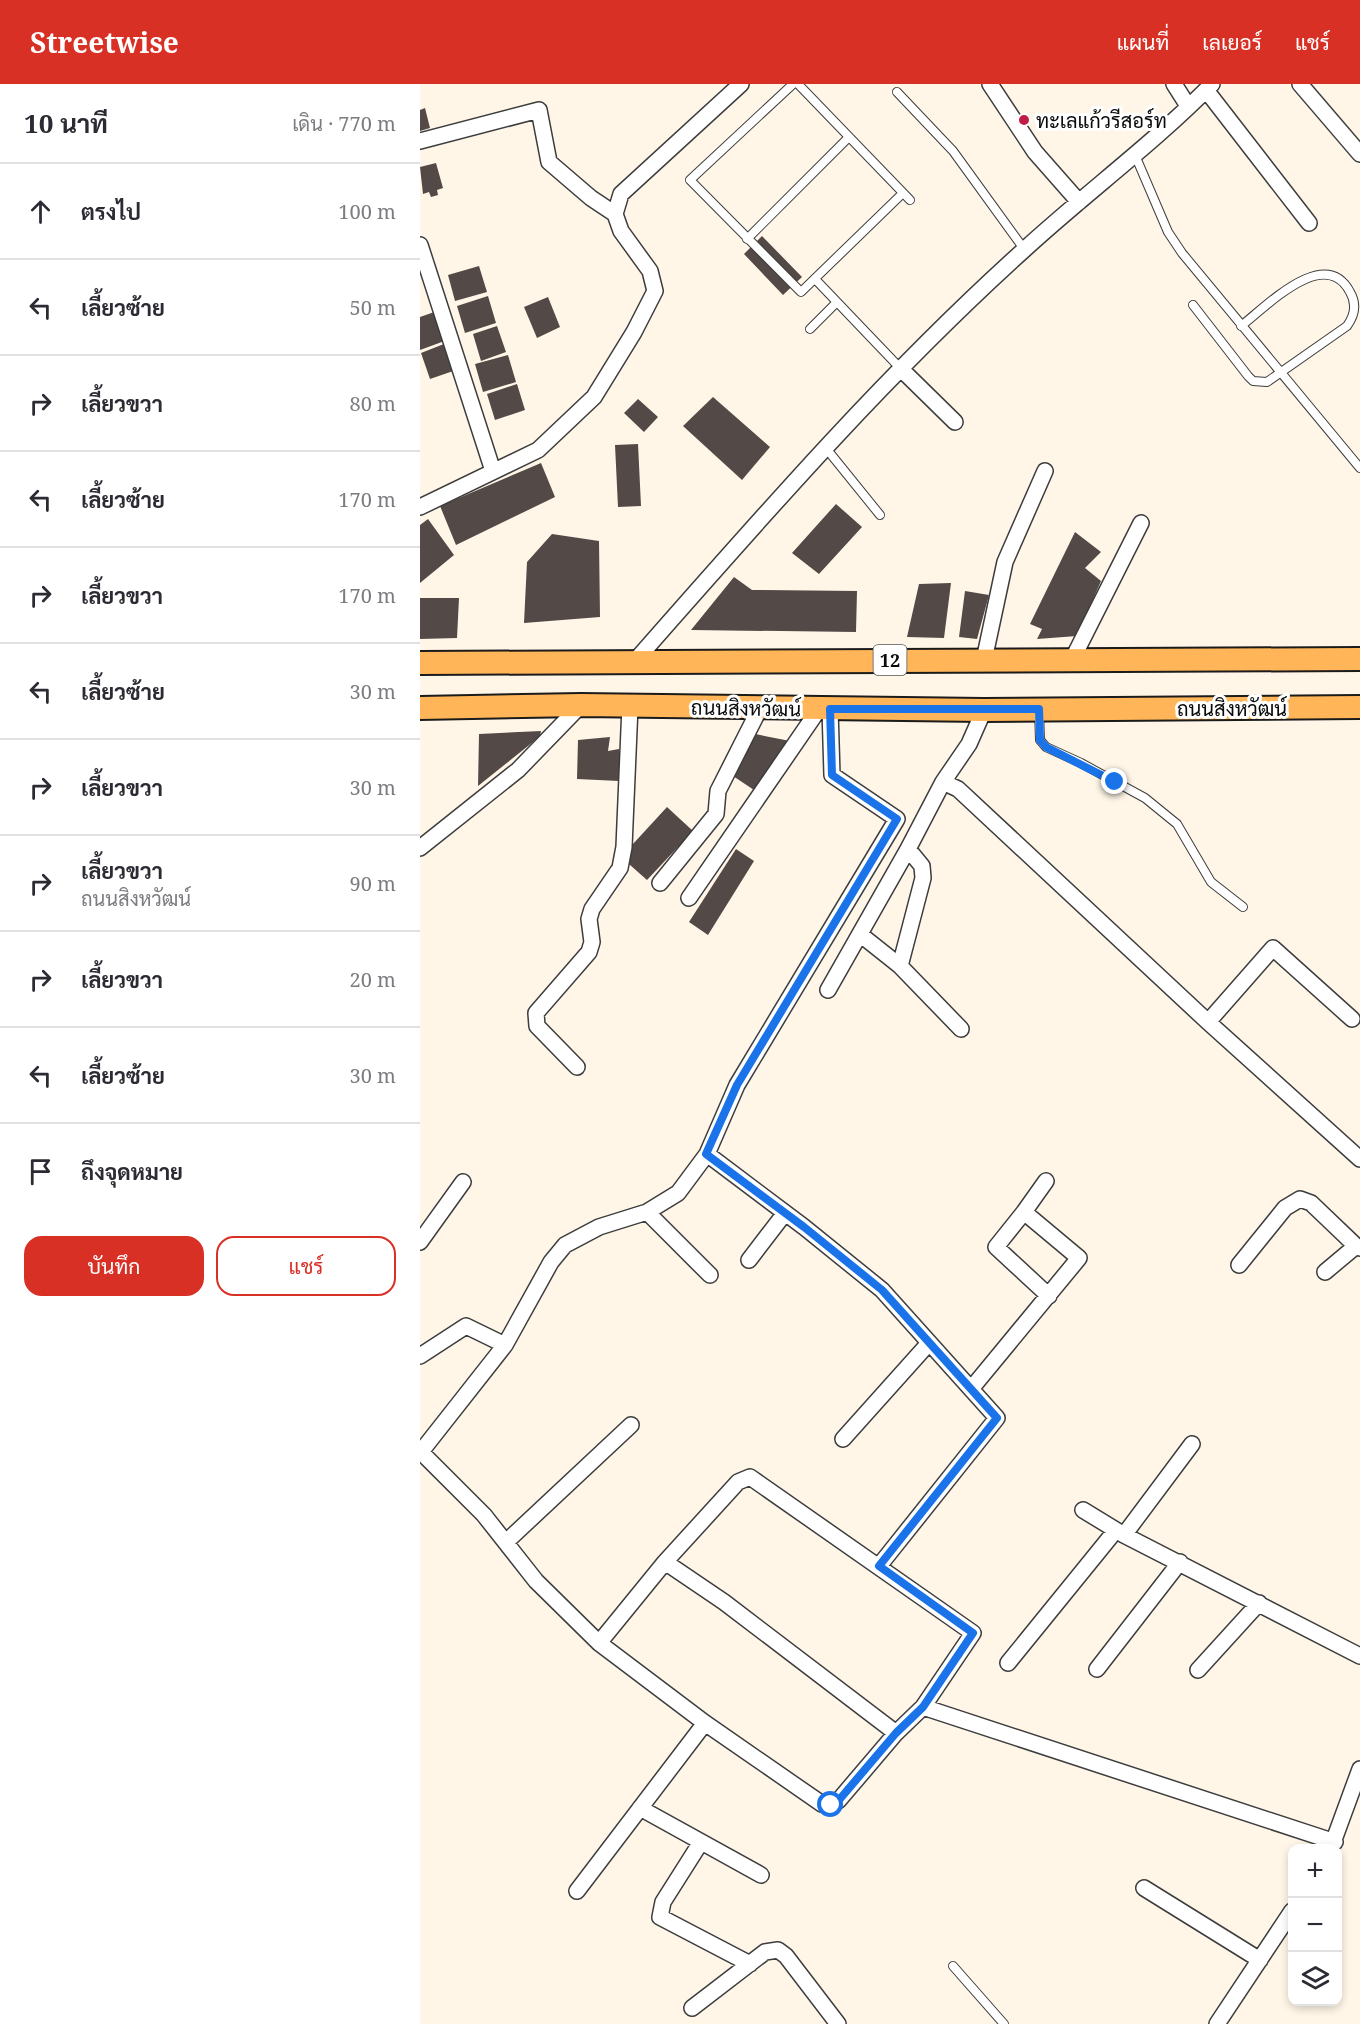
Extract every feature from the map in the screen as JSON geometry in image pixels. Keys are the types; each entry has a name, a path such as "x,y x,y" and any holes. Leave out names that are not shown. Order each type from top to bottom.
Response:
{"main road":[{"name":"12","path":"420,663 1360,659"},
{"name":"ถนนสิงหวัฒน์","path":"420,708 582,705 984,710 1360,707"}],"street":[{"path":"422,501 538,450 594,397 634,332 655,291 650,271 621,231 615,214 621,194 741,84"},
{"path":"990,84 1035,152 1079,202"},
{"path":"1174,84 1188,106"},
{"path":"1300,84 1360,154"},
{"path":"635,661 825,447 901,369 1024,249 1209,87 1310,223"},
{"path":"420,141 539,110 549,162 591,198 615,214"},
{"path":"420,245 425,275 493,471"},
{"path":"901,369 955,422"},
{"path":"984,660 1005,562 1045,471"},
{"path":"1072,660 1141,523"},
{"path":"420,848 518,770 582,705"},
{"path":"577,1067 537,1026 536,1013 590,952 592,942 589,919 592,909 620,868 625,835 630,706"},
{"path":"660,883 716,814 718,791 760,708"},
{"path":"689,898 824,709"},
{"path":"599,1643 665,1562 738,1482 750,1477 973,1633 923,1707 896,1733 839,1800 831,1805 822,1804 705,1723 599,1643 536,1581 484,1515 420,1453 505,1345 551,1262 565,1245 599,1227 647,1212 678,1193 706,1154 737,1085 897,819 832,775 824,709"},
{"path":"828,990 861,935 943,782 969,744 984,710"},
{"path":"943,782 958,789 1208,1022 1360,1159"},
{"path":"900,966 923,878 922,866 908,849"},
{"path":"861,935 900,966 961,1029"},
{"path":"1208,1022 1273,948 1352,1019"},
{"path":"706,1154 786,1213 882,1290 997,1418 879,1566"},
{"path":"1046,1181 996,1247 1049,1296"},
{"path":"420,1242 463,1182"},
{"path":"1239,1265 1284,1208 1300,1199 1311,1203 1358,1247 1325,1272"},
{"path":"647,1212 710,1275"},
{"path":"971,1389 1079,1258 1024,1212"},
{"path":"749,1260 786,1213"},
{"path":"420,1356 466,1326 505,1345"},
{"path":"843,1439 930,1343"},
{"path":"506,1542 631,1425"},
{"path":"1008,1664 1192,1444"},
{"path":"1083,1510 1120,1532 1360,1656"},
{"path":"665,1562 724,1602 896,1733"},
{"path":"1097,1669 1180,1562"},
{"path":"1198,1670 1259,1603"},
{"path":"923,1707 1330,1844"},
{"path":"577,1891 705,1723"},
{"path":"1333,1844 1360,1769"},
{"path":"640,1808 761,1875"},
{"path":"701,1842 663,1902 660,1917 750,1964"},
{"path":"1144,1888 1260,1960"},
{"path":"1217,2024 1288,1918"},
{"path":"692,2008 765,1952 778,1950 786,1956 838,2024"}],"lane":[{"path":"793,84 690,180 747,239 801,292 903,193"},
{"path":"798,84 910,200"},
{"path":"897,92 953,150 1024,249"},
{"path":"747,239 848,138"},
{"path":"1134,154 1168,232 1240,326 1360,468"},
{"path":"1193,304 1253,381 1267,382 1347,326 1355,308 1354,298 1338,277 1328,274 1312,276 1240,326"},
{"path":"815,279 901,369"},
{"path":"810,329 837,302"},
{"path":"825,447 880,515"},
{"path":"1039,709 1040,740 1046,747 1081,763 1145,798 1161,810 1176,824 1211,882 1243,908"},
{"path":"952,1966 1004,2024"}],"building":[{"path":"425,108 430,128 420,131 420,110"},
{"path":"436,163 443,188 437,190 438,195 431,197 429,192 423,194 420,167"},
{"path":"762,236 802,277 783,295 744,254"},
{"path":"479,266 487,292 455,301 448,275"},
{"path":"488,296 496,323 465,333 457,306"},
{"path":"548,297 560,327 537,338 524,307"},
{"path":"440,310 450,339 420,350 420,317"},
{"path":"497,326 506,352 481,361 473,334"},
{"path":"449,342 459,369 430,379 421,353"},
{"path":"508,355 516,382 483,392 475,364"},
{"path":"517,384 525,410 495,420 487,394"},
{"path":"713,397 770,447 742,480 683,426"},
{"path":"638,399 658,417 644,432 624,413"},
{"path":"638,444 641,506 618,507 615,445"},
{"path":"541,463 555,497 456,545 440,506"},
{"path":"836,504 862,527 819,574 792,553"},
{"path":"428,519 454,555 420,583 420,525"},
{"path":"1075,532 1101,552 1085,568 1101,581 1077,636 1037,639 1042,629 1030,624"},
{"path":"552,534 599,541 600,617 524,623 527,562"},
{"path":"734,577 752,590 857,591 856,632 691,630"},
{"path":"951,583 944,638 907,637 919,584"},
{"path":"965,591 989,595 977,639 959,637"},
{"path":"420,598 459,598 457,638 420,639"},
{"path":"541,731 540,736 478,786 479,734"},
{"path":"755,734 790,741 757,792 730,774"},
{"path":"610,737 608,751 619,749 619,781 577,779 578,740"},
{"path":"667,807 693,831 647,880 621,857"},
{"path":"736,849 754,861 708,935 689,922"}],"place":[{"name":"ทะเลแก้วรีสอร์ท","path":"1024,120"}],"route":[{"path":"831,1805 839,1800 896,1733 923,1707 973,1633 879,1566 997,1418 882,1290 804,1227 706,1154 737,1085 897,819 832,775 830,709 1039,709 1040,740 1046,747 1115,782"}]}
